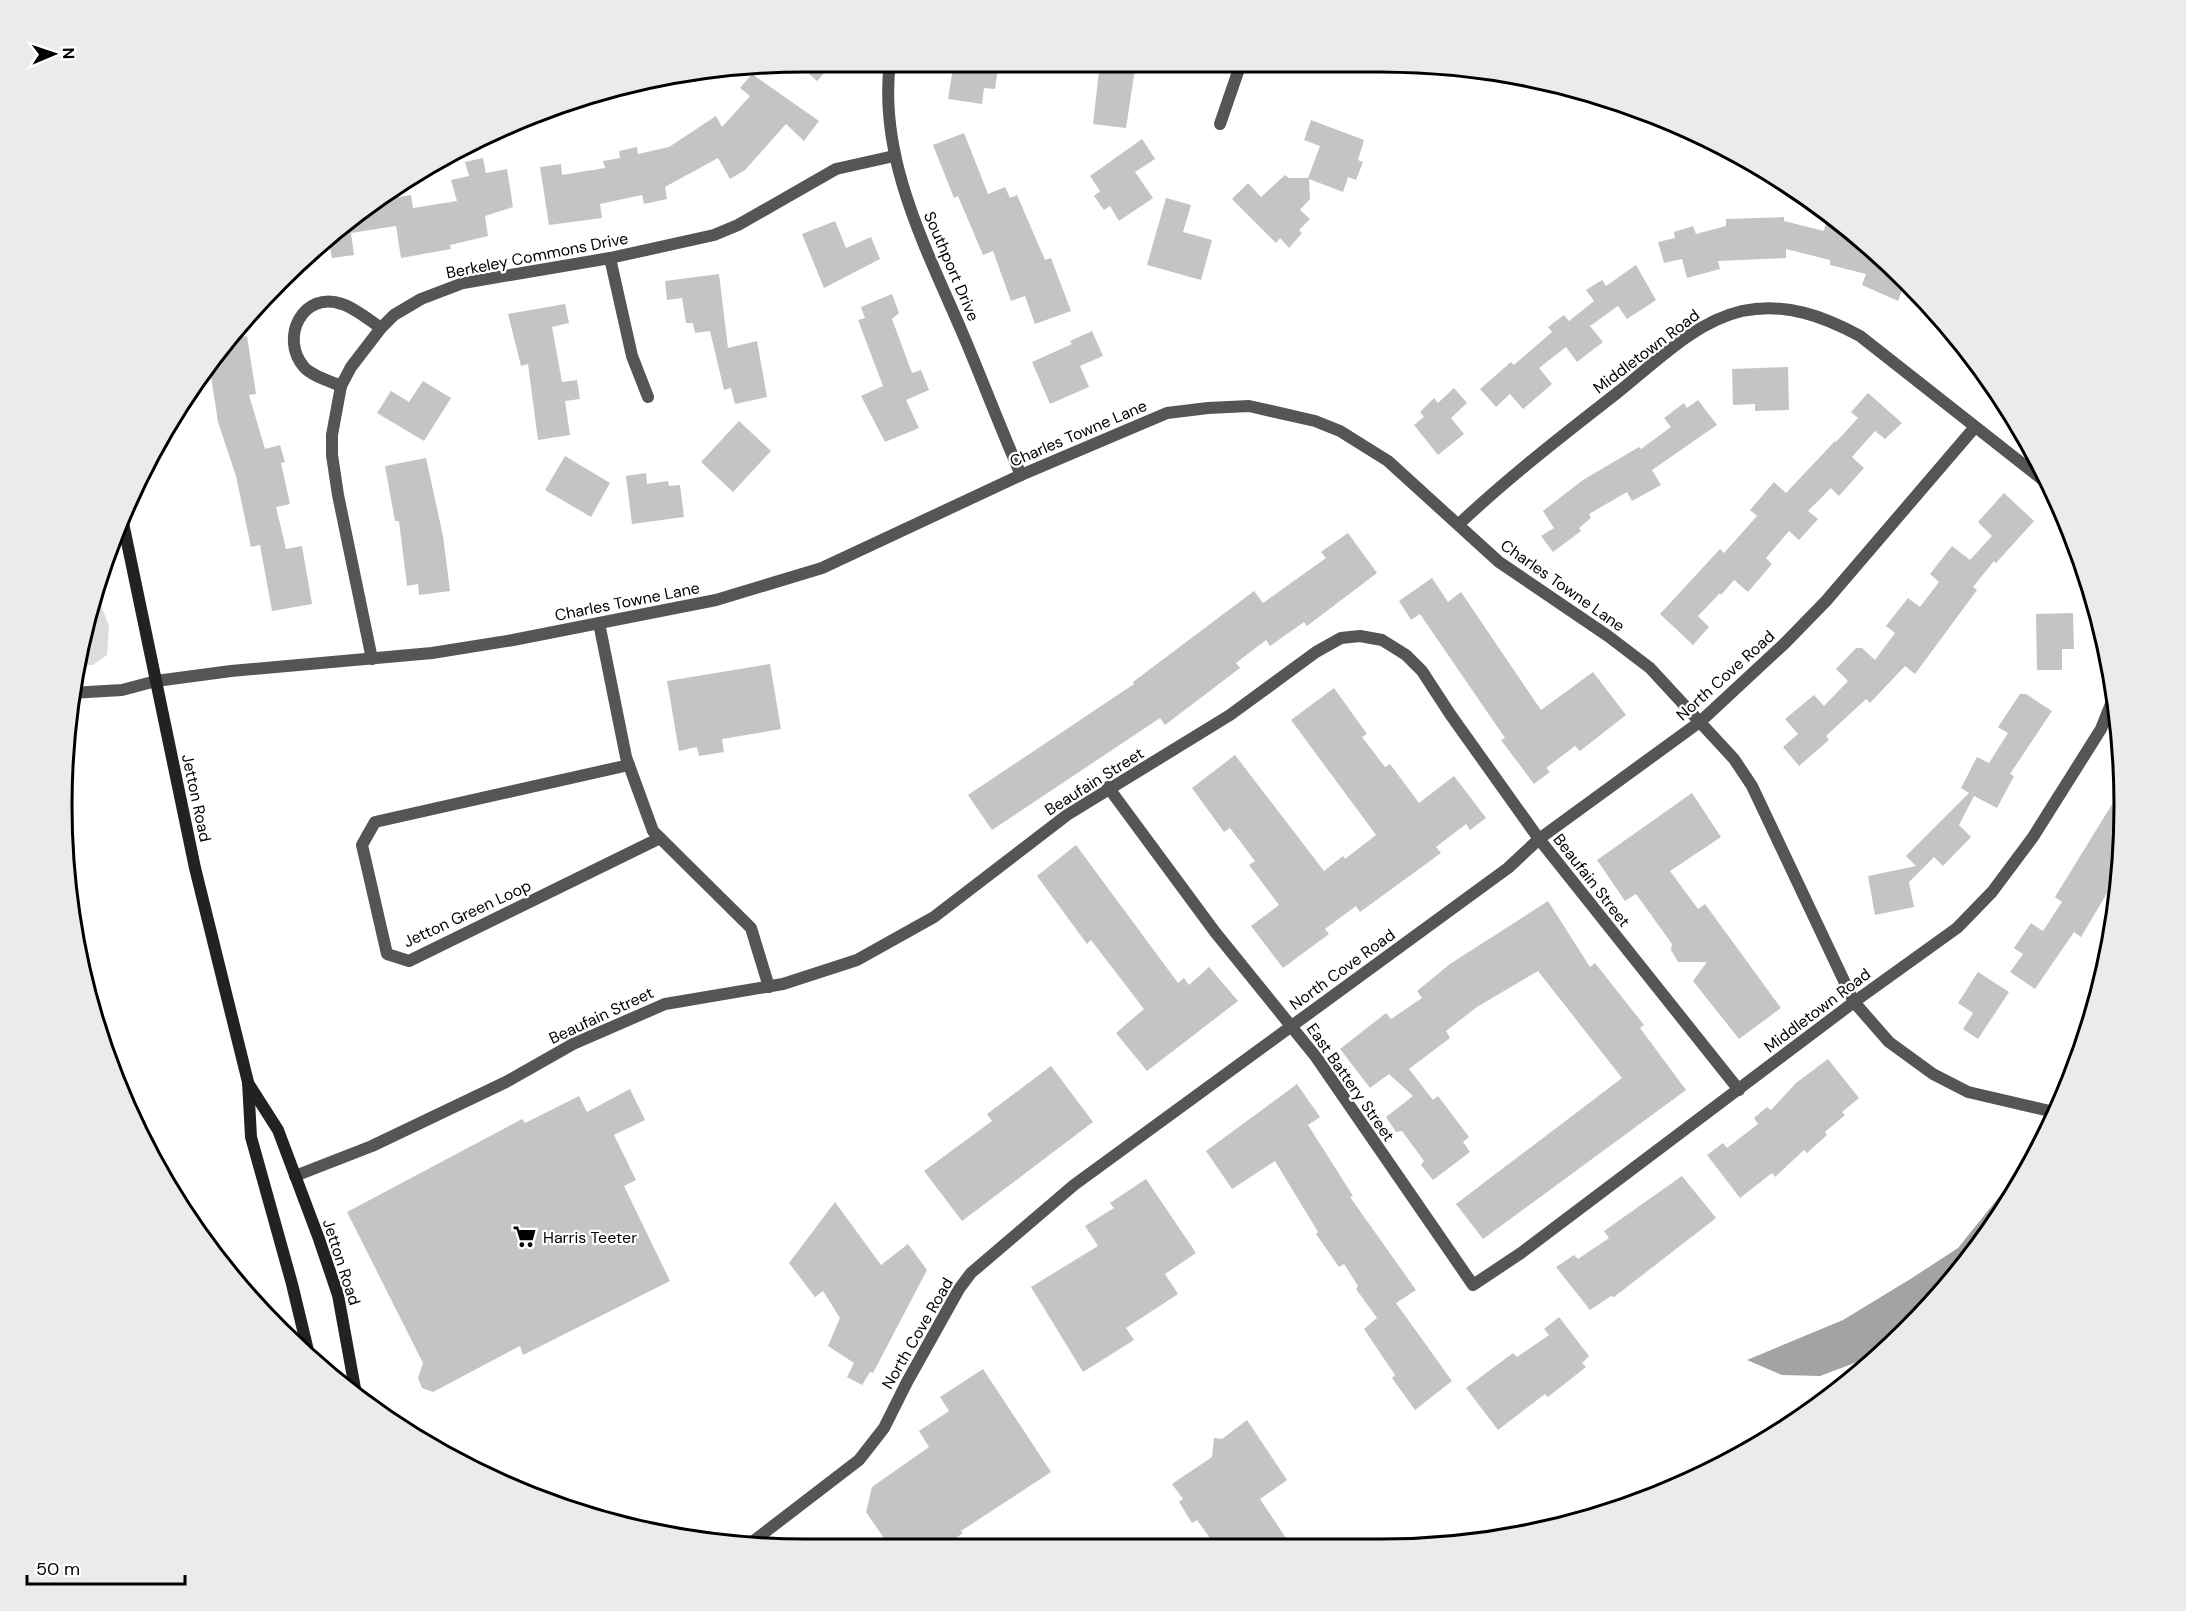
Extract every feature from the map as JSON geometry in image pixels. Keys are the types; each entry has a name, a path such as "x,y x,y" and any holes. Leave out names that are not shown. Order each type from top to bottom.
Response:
{"street":[{"name":"Southport Drive","path":"890,72 890,123 894,156 916,225 1021,475"},
{"path":"1220,124 1238,72"},
{"name":"Berkeley Commons Drive","path":"372,658 332,454 332,435 341,386 357,359 394,315 421,299 463,283 610,258 714,235 738,225 836,169 894,156"},
{"path":"610,258 632,356 648,397"},
{"path":"341,386 306,369 295,354 292,340 295,326 303,313 321,303 342,304 381,328"},
{"name":"Middletown Road","path":"1459,524 1498,487 1682,341 1704,326 1745,310 1782,308 1830,320 1860,336 2034,473"},
{"name":"Charles Towne Lane","path":"81,692 122,690 156,681 231,671 432,653 716,600 822,568 1021,475 1167,413 1250,406 1316,420 1340,431 1388,461 1499,562 1608,636 1650,668 1701,721 1734,759 1752,786 1854,1002 1889,1042 1933,1074 1968,1092 2047,1110"},
{"name":"North Cove Road","path":"759,1537 860,1460 884,1428 959,1289 971,1273 1074,1185 1508,868 1539,839 1701,721 1826,602 1975,427"},
{"name":"Jetton Road","path":"125,533 195,868 248,1082 251,1137 306,1342"},
{"path":"599,623 629,765 653,831 751,928 769,987"},
{"name":"Beaufain Street","path":"295,1176 372,1146 628,1018 665,1004 769,987 857,960 934,917 1067,815 1108,787 1170,753 1230,715 1316,652 1341,638 1360,636 1382,640 1406,655 1422,671 1449,714 1539,839 1739,1090"},
{"name":"Middletown Road","path":"1473,1285 1521,1253 1854,1002 1957,928 1992,892 2033,837 2101,729 2108,711"},
{"name":"Jetton Green Loop","path":"629,765 375,822 363,845 387,954 409,961 660,838"},
{"name":"East Battery Street","path":"1108,787 1215,932 1291,1025 1473,1285"},
{"name":"Jetton Road","path":"248,1082 278,1130 338,1295 354,1383"}],"shaded area":[{"path":"101,604 109,626 107,655 93,665 86,665"},
{"path":"2005,1190 1962,1252 1932,1289 1858,1362 1820,1376 1782,1375 1747,1360 1843,1320 1958,1248"}],"building":[{"path":"807,72 825,72 817,81"},
{"path":"952,72 997,72 995,89 984,88 982,104 948,99"},
{"path":"1099,72 1134,72 1126,128 1093,124"},
{"path":"753,74 819,121 804,141 786,124 745,170 730,179 718,158 665,187 667,199 644,204 642,195 600,204 602,218 549,225 540,167 561,164 562,175 605,168 603,161 620,158 619,151 637,147 638,154 669,147 716,116 722,127 750,96 740,88"},
{"path":"1311,120 1364,140 1358,160 1363,162 1356,180 1348,177 1343,192 1309,179 1310,199 1300,210 1310,219 1299,230 1302,233 1289,248 1280,238 1276,243 1232,199 1248,183 1261,197 1285,175 1289,178 1308,178 1320,146 1304,140"},
{"path":"964,133 988,194 1005,187 1010,198 1017,195 1045,260 1051,258 1071,311 1035,324 1025,296 1011,301 993,251 983,255 958,196 954,198 933,145"},
{"path":"1142,139 1155,159 1135,172 1153,198 1119,221 1110,206 1104,210 1094,196 1100,191 1090,176"},
{"path":"483,158 486,173 507,169 513,207 485,216 488,236 450,245 451,249 401,258 396,226 351,233 354,255 332,258 330,247 396,198 411,195 413,208 457,201 451,180 469,176 465,162"},
{"path":"1166,198 1191,205 1183,232 1212,240 1201,280 1147,265"},
{"path":"1784,217 1784,221 1824,231 1826,223 1864,254 1899,287 1902,290 1898,301 1862,285 1866,274 1830,265 1830,260 1786,249 1786,258 1718,261 1720,269 1687,278 1682,259 1664,263 1658,242 1675,238 1674,232 1693,226 1696,234 1726,226 1726,219"},
{"path":"835,221 846,248 871,237 880,259 824,288 802,234"},
{"path":"1636,265 1656,300 1627,319 1618,306 1590,326 1603,342 1577,362 1566,347 1539,368 1552,384 1523,409 1510,394 1496,407 1480,389 1511,362 1514,365 1552,332 1548,327 1564,315 1569,321 1594,301 1586,290 1602,280 1606,286"},
{"path":"719,274 728,348 757,341 767,397 735,404 731,388 724,390 710,331 695,333 693,323 686,323 682,298 667,300 665,281"},
{"path":"892,294 899,313 892,319 912,373 921,370 929,390 906,400 919,428 885,442 861,396 883,386 858,320 865,318 861,307"},
{"path":"565,304 569,323 552,327 562,382 577,380 580,399 565,401 570,435 538,440 528,364 521,366 508,314"},
{"path":"1092,331 1103,356 1080,366 1089,387 1050,404 1032,362 1072,344 1070,341"},
{"path":"247,336 256,394 249,395 265,449 280,445 285,462 281,463 290,504 276,507 286,549 302,546 312,604 272,611 260,545 251,547 236,476 218,422 211,377 242,337"},
{"path":"1788,367 1789,410 1755,411 1755,404 1733,405 1732,369"},
{"path":"423,381 451,398 424,441 377,413 391,391 409,402"},
{"path":"1454,388 1467,403 1451,418 1464,434 1438,455 1414,425 1424,417 1420,412 1434,398 1438,403"},
{"path":"1868,393 1902,423 1885,439 1875,431 1852,457 1864,468 1839,496 1831,488 1808,511 1818,519 1799,540 1789,531 1766,558 1772,564 1748,592 1734,580 1698,616 1709,627 1693,645 1660,614 1720,549 1724,553 1757,516 1750,510 1774,482 1786,493 1836,442 1858,418 1851,412"},
{"path":"1698,400 1717,425 1652,470 1661,485 1632,501 1627,492 1589,514 1591,518 1579,528 1581,531 1553,552 1541,536 1554,528 1543,511 1583,480 1639,447 1641,449 1671,427 1664,418 1684,403 1687,408"},
{"path":"739,421 771,451 733,492 701,462"},
{"path":"565,456 610,483 591,517 545,490"},
{"path":"426,458 443,536 450,591 419,595 418,584 407,586 399,521 395,521 385,466"},
{"path":"646,473 647,484 668,481 669,486 680,485 684,517 632,524 626,476"},
{"path":"2004,493 2034,521 1996,563 1994,561 1973,587 1977,590 1915,674 1905,666 1870,703 1866,699 1826,736 1829,740 1799,766 1783,747 1798,734 1785,719 1814,695 1824,706 1848,681 1836,669 1856,648 1862,648 1875,660 1895,633 1886,626 1908,598 1920,607 1939,582 1930,574 1952,546 1970,560 1992,536 1978,522"},
{"path":"1348,533 1377,573 1307,626 1304,622 1270,646 1266,640 1236,663 1240,668 1165,725 1160,718 992,830 968,795 1134,684 1133,682 1254,591 1263,603 1326,558 1321,552"},
{"path":"1432,578 1448,602 1461,592 1541,710 1593,672 1626,715 1580,751 1575,746 1546,768 1550,772 1534,784 1501,740 1505,738 1420,614 1411,620 1399,601"},
{"path":"2073,613 2074,649 2062,649 2062,670 2037,670 2036,614"},
{"path":"770,664 781,729 722,739 724,752 699,756 697,747 679,751 667,681"},
{"path":"1334,688 1367,734 1362,737 1385,767 1390,764 1419,803 1454,776 1486,818 1470,830 1466,824 1436,847 1441,853 1360,912 1356,906 1325,929 1329,934 1283,968 1251,926 1279,905 1249,865 1255,861 1230,828 1224,832 1192,788 1235,755 1324,871 1343,856 1345,859 1376,835 1291,720"},
{"path":"2020,694 2026,694 2052,711 2010,774 2014,776 1997,808 1974,796 1959,825 1971,837 1943,866 1934,857 1909,882 1914,907 1875,915 1868,876 1916,866 1906,856 1969,793 1961,788 1977,757 1989,763 2008,733 1998,727"},
{"path":"1692,793 1721,837 1670,871 1698,909 1705,904 1781,1008 1739,1039 1693,981 1707,962 1678,962 1671,950 1672,944 1636,894 1625,901 1597,860"},
{"path":"2114,801 2109,890 2081,937 2074,932 2035,989 2010,972 2023,954 2014,948 2031,923 2043,931 2062,902 2055,897"},
{"path":"1076,845 1178,983 1184,978 1189,985 1209,967 1238,1001 1147,1071 1116,1033 1144,1009 1091,940 1087,944 1037,876"},
{"path":"1548,901 1590,967 1595,963 1644,1025 1640,1028 1686,1090 1483,1239 1456,1204 1622,1078 1538,971 1477,1007 1446,1031 1450,1038 1409,1069 1433,1100 1438,1096 1469,1137 1463,1142 1470,1152 1433,1180 1421,1165 1424,1161 1402,1131 1396,1132 1386,1117 1413,1096 1389,1074 1370,1088 1340,1049 1386,1013 1391,1019 1422,998 1417,991 1450,964"},
{"path":"1978,972 2009,992 1978,1039 1963,1029 1973,1013 1958,1003"},
{"path":"1828,1059 1859,1098 1842,1112 1845,1115 1825,1132 1827,1135 1807,1153 1804,1150 1775,1177 1772,1173 1740,1198 1707,1155 1723,1143 1727,1148 1758,1124 1754,1118 1767,1107 1771,1110 1796,1083"},
{"path":"1051,1066 1093,1122 962,1221 924,1171 992,1121 987,1114"},
{"path":"1297,1084 1320,1117 1308,1125 1353,1196 1350,1197 1416,1290 1396,1303 1452,1381 1415,1410 1392,1378 1395,1375 1364,1329 1377,1318 1356,1289 1358,1286 1344,1264 1339,1267 1316,1234 1318,1232 1275,1161 1232,1189 1206,1151"},
{"path":"630,1089 645,1120 614,1135 636,1180 624,1186 670,1281 523,1355 520,1346 433,1392 422,1388 418,1378 423,1363 347,1212 522,1119 525,1123 579,1096 587,1112"},
{"path":"1682,1176 1716,1218 1614,1297 1611,1296 1590,1310 1556,1267 1574,1255 1578,1259 1609,1238 1604,1231"},
{"path":"1146,1179 1196,1253 1165,1274 1178,1294 1126,1328 1134,1340 1083,1372 1031,1287 1098,1246 1085,1226 1114,1208 1110,1203"},
{"path":"835,1202 881,1265 908,1244 927,1270 873,1373 870,1372 862,1385 847,1377 854,1363 828,1346 840,1318 823,1291 815,1297 789,1263"},
{"path":"1559,1317 1589,1356 1582,1363 1586,1367 1548,1397 1545,1394 1498,1430 1466,1388 1513,1353 1517,1357 1549,1335 1544,1329"},
{"path":"983,1369 1051,1472 961,1531 963,1533 954,1539 885,1539 866,1512 872,1487 929,1447 919,1431 949,1411 940,1397"},
{"path":"1247,1420 1287,1480 1260,1499 1287,1539 1211,1539 1197,1520 1192,1523 1179,1502 1183,1499 1172,1484 1212,1457 1214,1438 1222,1439"}],"place":[{"name":"Harris Teeter","path":"525,1237"}]}
